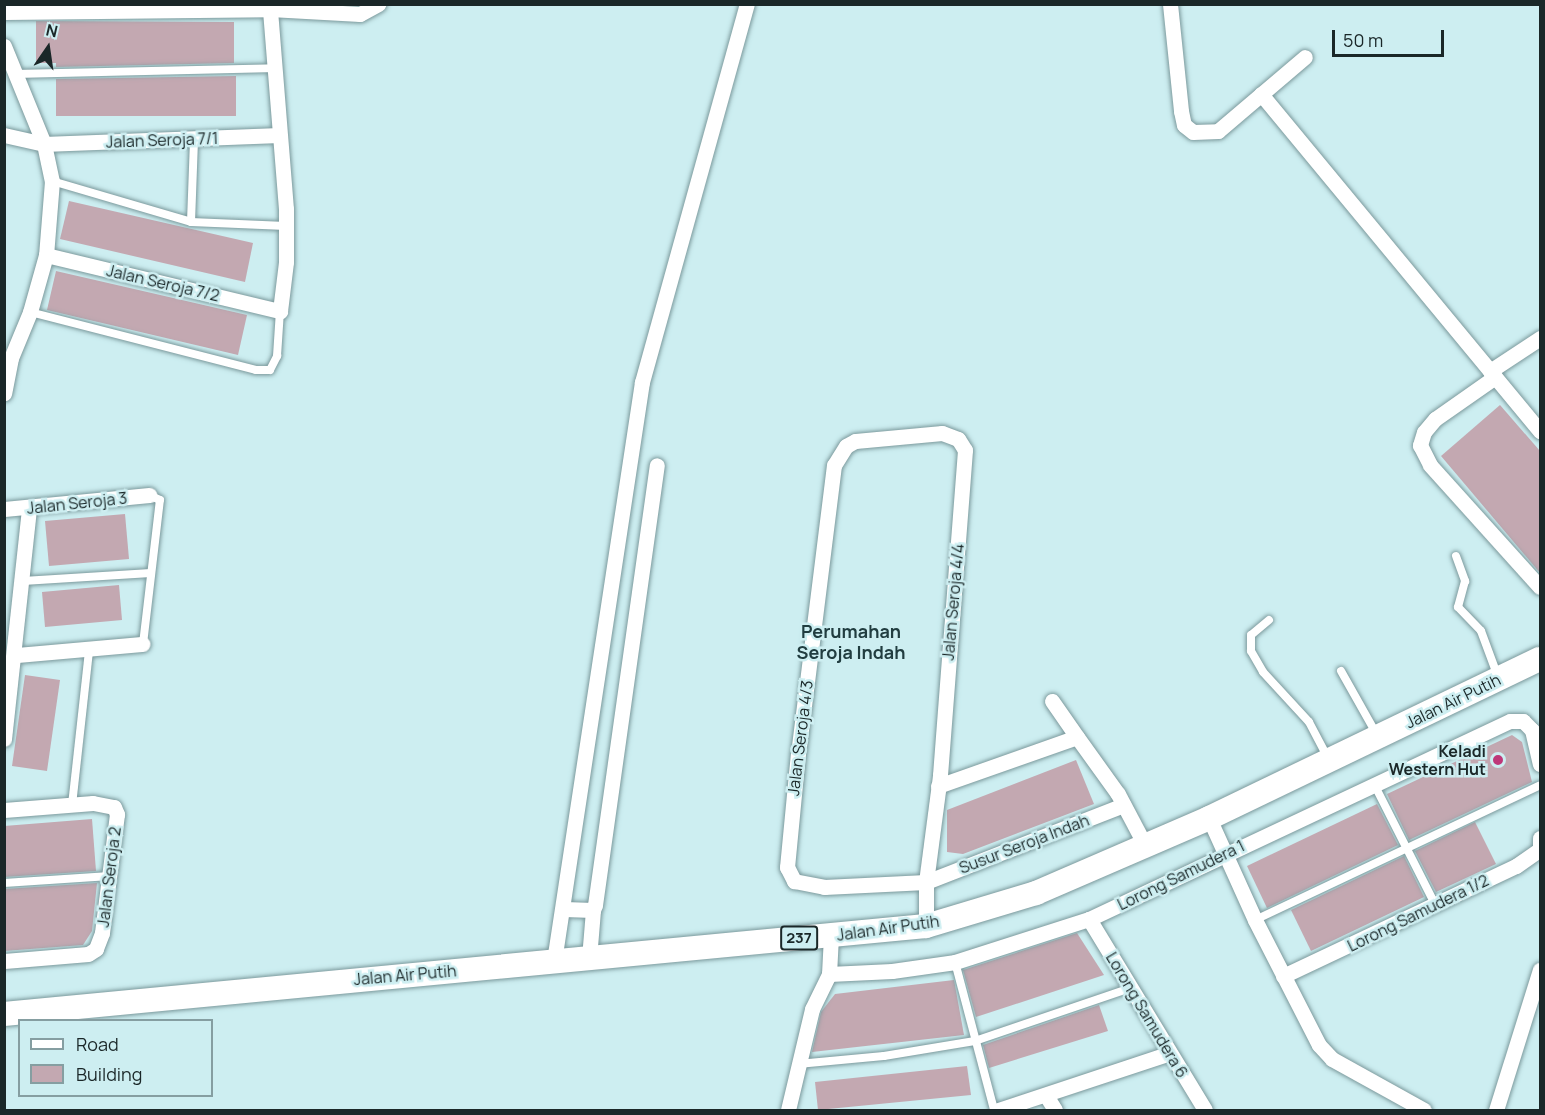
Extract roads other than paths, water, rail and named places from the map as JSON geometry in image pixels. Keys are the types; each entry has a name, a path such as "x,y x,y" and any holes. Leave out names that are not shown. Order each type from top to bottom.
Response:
{"main road":[{"name":"Jalan Air Putih","path":"4,1014 831,937 926,926 1036,893 1209,818 1540,659"}],"street":[{"path":"4,12 204,7 360,14 378,4"},
{"path":"554,961 564,909 642,382 747,4"},
{"path":"1170,4 1184,125 1192,132 1218,131 1305,57"},
{"path":"270,9 286,226 280,311"},
{"path":"4,46 18,75 44,144 52,181 46,255 30,312 8,357 4,393"},
{"path":"1261,94 1540,431"},
{"name":"Jalan Seroja 7/1","path":"4,135 44,144 279,135"},
{"name":"Jalan Seroja 7/2","path":"46,255 280,311"},
{"path":"1540,338 1435,419 1424,432 1420,445 1430,465 1528,578 1540,587"},
{"name":"Jalan Seroja 4/4","path":"846,446 855,441 942,433 958,439 965,450 938,786 926,882 926,926"},
{"name":"Jalan Seroja 4/3","path":"846,446 834,465 787,867 800,885 926,882"},
{"path":"588,958 657,465"},
{"name":"Jalan Seroja 3","path":"4,509 149,495"},
{"path":"4,739 24,581 28,508"},
{"path":"16,655 89,652 143,645"},
{"path":"1052,701 1123,805 1145,845"},
{"name":"Lorong Samudera 1","path":"829,974 892,971 955,962 1089,919 1374,784 1517,720 1532,730 1540,764"},
{"path":"938,786 1077,737"},
{"name":"Jalan Seroja 2","path":"4,810 72,805 114,807 117,814 101,943 88,954 4,961"},
{"name":"Susur Seroja Indah","path":"926,882 1123,805"},
{"path":"1209,818 1255,920 1319,1045 1332,1059 1424,1110"},
{"name":"Lorong Samudera 1/2","path":"1283,976 1436,907 1516,866 1540,849 1540,838"},
{"path":"564,909 593,910"},
{"name":"Lorong Samudera 6","path":"1089,919 1205,1110"},
{"path":"788,1110 812,1009 829,974 831,937"},
{"path":"1496,1110 1540,970"},
{"path":"996,1110 1047,1097 1170,1053"},
{"path":"1047,1097 1054,1110"}],"lane":[{"path":"18,75 273,68"},
{"path":"190,222 194,139"},
{"path":"52,181 151,213 190,222 286,226"},
{"path":"30,312 256,370 270,370 277,356 280,311"},
{"path":"143,645 160,500 149,495"},
{"path":"1456,556 1465,581 1458,607 1481,631 1498,679"},
{"path":"24,581 151,573"},
{"path":"1269,620 1251,635 1251,651 1263,672 1308,722 1329,760"},
{"path":"72,805 89,652"},
{"path":"1341,671 1378,737"},
{"path":"1374,784 1436,907"},
{"path":"1255,920 1540,785"},
{"path":"4,883 110,876"},
{"path":"955,962 975,1041 996,1110"},
{"path":"798,1064 884,1056 975,1041 1131,988"}],"place":[{"name":"Keladi Western Hut","path":"1498,760"}],"district":[{"name":"Perumahan Seroja Indah","path":"851,642"}]}
